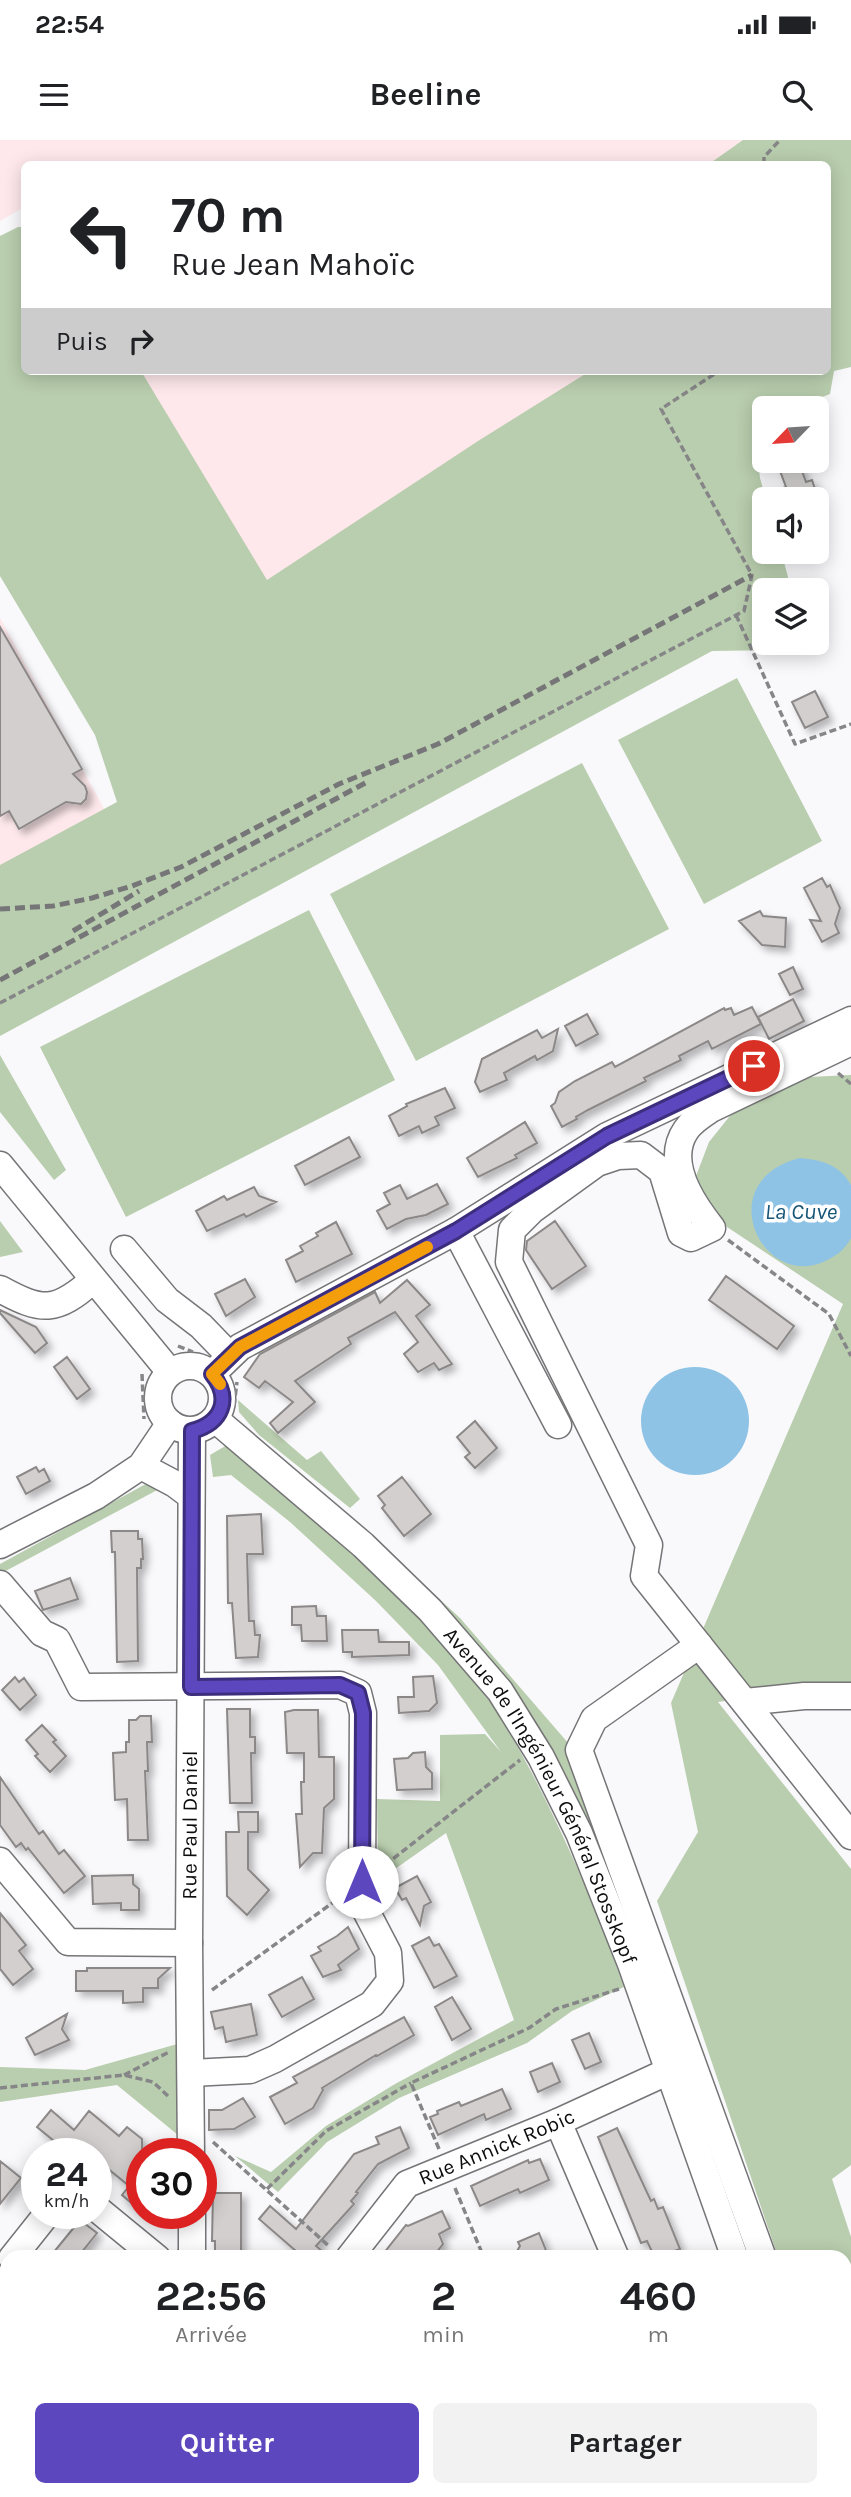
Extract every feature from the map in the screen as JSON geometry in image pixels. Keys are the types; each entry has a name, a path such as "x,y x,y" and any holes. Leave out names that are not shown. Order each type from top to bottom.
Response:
{"street":[{"path":"0,1165 165,1365 199,1366 222,1358 456,1231 607,1136 851,1020"},
{"path":"851,1042 734,1097 702,1115 685,1131 679,1146 682,1177 694,1206 712,1228 691,1238 681,1233 662,1171 641,1155 618,1156 597,1163 532,1210 512,1230 509,1262 649,1545 644,1576 851,1836"},
{"path":"456,1231 558,1425"},
{"path":"0,1545 96,1496 221,1408 222,1358 201,1326 167,1300 124,1249"},
{"path":"0,1289 34,1306 46,1307 58,1304 93,1280"},
{"path":"165,1365 158,1397 160,1412 193,1428"},
{"name":"Rue Paul Daniel","path":"191,2138 189,1943 193,1428"},
{"name":"Avenue de l'Ingénieur Général Stosskopf","path":"193,1428 363,1545 430,1610 500,1691 535,1748 579,1833 637,1983 732,2250"},
{"path":"141,1466 191,1496"},
{"path":"0,1584 42,1633 57,1640 81,1687 340,1685 358,1693 363,1713 364,1907 388,1953 390,1981 372,2004 275,2059 250,2070 191,2073"},
{"path":"699,1645 594,1719 579,1750 760,2250"},
{"path":"745,1703 804,1696 851,1696"},
{"path":"0,1861 68,1942 189,1943"},
{"name":"Rue Annick Robic","path":"355,2250 407,2185 558,2122 669,2071"},
{"path":"558,2122 614,2250"},
{"path":"112,2221 147,2250"},
{"path":"18,2250 35,2229"},
{"path":"191,2229 192,2250"}],"path":[{"path":"764,161 764,157 780,140"},
{"path":"0,1003 744,611 752,575 661,409 713,375"},
{"path":"736,615 795,744 851,724"},
{"path":"712,1228 829,1314 851,1356"},
{"path":"171,1344 222,1358 241,1369 234,1406 242,1420 193,1428 144,1429 142,1367 165,1365 171,1344"},
{"path":"207,1995 362,1882 535,1748"},
{"path":"267,2189 326,2131 411,2083 529,2028 556,2009 637,1983"},
{"path":"124,2075 173,2050 191,2031"},
{"path":"411,2083 481,2250"}],"shaded area":[{"path":"0,140 800,140 784,161 21,161 21,209 0,221"},
{"path":"143,375 612,375 268,584"},
{"path":"0,618 108,816 0,875"}],"green space":[{"path":"743,140 851,140 851,367 834,371 830,394 825,396 752,396 752,473 759,473 763,487 752,487 752,564 784,564 788,577 752,578 752,650 712,651 0,1036 0,865 117,802 95,735 0,576 0,236 21,227 21,375 143,375 267,580 584,375 831,375 831,161 713,161"},
{"path":"737,678 822,841 704,904 618,740"},
{"path":"582,763 669,929 416,1061 330,894"},
{"path":"309,910 395,1080 126,1217 40,1047"},
{"path":"0,1055 66,1170 54,1180 0,1112"},
{"path":"851,1075 851,1683 718,1702 851,1869 851,2165 832,2179 851,2237 851,2250 776,2250 657,1901 698,1832 671,1703 843,1304 718,1221 696,1176 709,1142 737,1107 809,1077"},
{"path":"0,1221 23,1252 0,1257"},
{"path":"238,1400 307,1460 321,1451 360,1499 350,1508 259,1435 239,1412"},
{"path":"227,1445 387,1584 446,1645 482,1690 534,1777 559,1828 594,1907 624,1987 572,2011 527,2043 399,2098 327,2142 278,2192 235,2156 271,2172 326,2126 395,2084 514,2020 446,1833 378,1881 377,1799 440,1801 440,1735 485,1734 501,1752 438,1665 376,1601 290,1522 231,1475 213,1477 210,1455"},
{"path":"153,1480 161,1488 0,1574 0,1564"},
{"path":"433,1593 460,1618 569,1744 750,2250 742,2250 606,1870 434,1599"},
{"path":"181,2043 178,2135 117,2085 0,2102 0,2067 85,2070"}],"water":[{"name":"La Cuve","path":"800,1158 830,1165 847,1178 851,1185 851,1238 839,1253 827,1260 800,1266 780,1260 765,1247 754,1228 752,1208 757,1187 773,1170"},
{"path":"695,1367 716,1371 733,1383 745,1400 749,1421 745,1442 733,1459 716,1471 695,1475 674,1471 657,1459 645,1442 641,1421 645,1400 657,1383 674,1371"}],"building":[{"path":"781,473 803,473 806,482 812,480 814,487 786,487"},
{"path":"0,627 82,769 73,774 85,786 87,792 86,799 81,804 66,802 19,829 9,811 0,816"},
{"path":"815,691 828,717 805,728 792,702"},
{"path":"822,878 827,887 830,885 840,908 835,924 839,933 822,942 810,920 821,921 804,888"},
{"path":"760,911 763,916 786,918 785,947 762,945 739,921"},
{"path":"793,967 803,989 790,995 779,974"},
{"path":"793,999 804,1021 769,1039 758,1017"},
{"path":"752,1007 761,1024 712,1049 708,1041 679,1056 681,1060 644,1078 646,1081 588,1110 562,1127 551,1106 559,1092 575,1081 612,1062 615,1067 724,1008 731,1008 734,1015"},
{"path":"587,1014 598,1034 576,1046 565,1026"},
{"path":"558,1029 553,1051 537,1060 535,1056 504,1073 507,1080 480,1092 475,1082 482,1059 537,1030 542,1038"},
{"path":"445,1088 455,1108 435,1117 439,1125 422,1133 419,1126 399,1136 389,1116 407,1106 406,1104"},
{"path":"525,1122 537,1143 515,1155 517,1158 478,1177 467,1158"},
{"path":"349,1137 360,1157 305,1185 295,1166"},
{"path":"437,1184 448,1204 387,1229 377,1211 390,1204 384,1193 400,1185 407,1199"},
{"path":"254,1187 259,1196 276,1202 246,1217 244,1214 207,1231 196,1211 224,1196 227,1200"},
{"path":"555,1221 586,1266 552,1289 526,1250 527,1241"},
{"path":"336,1222 352,1254 296,1282 286,1260 303,1251 300,1246 318,1236 316,1233"},
{"path":"726,1276 794,1326 777,1349 709,1300"},
{"path":"245,1279 255,1297 226,1316 215,1294"},
{"path":"407,1280 430,1305 416,1316 452,1364 439,1370 434,1363 418,1372 404,1354 418,1342 395,1312 348,1338 351,1344 295,1381 315,1402 278,1433 270,1423 293,1402 265,1381 259,1388 244,1377 260,1354 375,1292 380,1303"},
{"path":"0,1310 36,1327 47,1343 35,1353"},
{"path":"67,1357 90,1389 77,1399 54,1367"},
{"path":"475,1421 497,1448 475,1468 465,1457 470,1453 457,1437"},
{"path":"36,1467 39,1472 44,1469 50,1481 26,1494 17,1477"},
{"path":"402,1477 431,1514 404,1536 382,1508 385,1505 378,1496"},
{"path":"261,1514 263,1554 247,1554 249,1621 254,1621 255,1635 260,1635 258,1657 236,1658 232,1603 228,1603 227,1516"},
{"path":"111,1531 138,1531 138,1539 142,1539 143,1559 141,1568 137,1568 138,1661 117,1662 115,1552 112,1552"},
{"path":"70,1578 78,1599 43,1610 35,1591"},
{"path":"316,1606 317,1616 326,1616 327,1641 302,1641 301,1625 292,1625 292,1607"},
{"path":"342,1630 378,1630 379,1642 409,1642 409,1655 352,1657 352,1652 343,1652"},
{"path":"433,1676 437,1703 429,1711 399,1713 398,1697 414,1697 413,1677"},
{"path":"15,1677 19,1682 24,1678 36,1695 20,1710 2,1690"},
{"path":"227,1709 250,1709 250,1737 255,1737 255,1753 251,1753 252,1803 230,1803"},
{"path":"318,1710 319,1757 334,1757 334,1799 324,1808 322,1853 313,1853 300,1867 296,1814 302,1814 304,1753 287,1753 285,1712"},
{"path":"140,1716 151,1716 152,1742 147,1742 148,1771 145,1771 148,1840 128,1840 127,1799 115,1800 113,1753 126,1752 129,1720 136,1720"},
{"path":"42,1725 66,1756 50,1772 35,1756 38,1754 26,1740"},
{"path":"425,1752 426,1767 432,1773 432,1789 397,1790 394,1759 408,1758 413,1753"},
{"path":"0,1777 39,1834 43,1831 59,1854 64,1850 85,1876 64,1893 28,1848 26,1850 21,1843 16,1847 0,1825"},
{"path":"238,1812 258,1812 258,1832 248,1832 248,1869 269,1890 247,1915 227,1896 226,1832 239,1832"},
{"path":"133,1875 133,1884 139,1889 139,1910 121,1910 121,1903 93,1904 92,1876"},
{"path":"417,1876 431,1902 424,1906 420,1925 406,1898 402,1900 395,1888"},
{"path":"0,1913 26,1945 19,1951 33,1969 13,1985 0,1969"},
{"path":"348,1927 359,1949 338,1965 341,1970 323,1977 311,1956 321,1951 318,1947"},
{"path":"429,1937 434,1946 439,1944 457,1976 434,1988 412,1946"},
{"path":"87,1968 170,1968 158,1979 158,1988 143,1988 143,2002 123,2003 123,1991 76,1991 76,1971 87,1971"},
{"path":"302,1977 314,1999 282,2017 269,1995"},
{"path":"452,1997 471,2029 452,2040 435,2007"},
{"path":"251,2004 257,2035 226,2042 223,2027 215,2029 211,2012"},
{"path":"67,2014 62,2029 69,2040 35,2055 26,2038"},
{"path":"404,2017 414,2035 322,2088 313,2108 285,2124 270,2097 297,2083 293,2077"},
{"path":"589,2033 601,2062 585,2069 572,2040"},
{"path":"552,2063 560,2082 538,2092 530,2072"},
{"path":"502,2089 511,2109 486,2120 484,2114 438,2135 430,2117 438,2114 437,2111 459,2102 461,2106"},
{"path":"243,2098 255,2117 234,2129 209,2130 209,2110 222,2110"},
{"path":"51,2110 74,2130 89,2111 119,2136 127,2127 141,2138 126,2138 126,2184 112,2172 112,2138 50,2138 37,2127"},
{"path":"400,2127 409,2148 378,2164 356,2192 358,2193 351,2201 354,2204 316,2246 321,2250 295,2250 259,2219 270,2206 296,2229 354,2154 379,2144 376,2137"},
{"path":"617,2128 651,2201 654,2199 658,2209 663,2207 680,2249 651,2250 647,2241 641,2243 598,2137"},
{"path":"540,2159 549,2180 520,2193 518,2189 480,2206 471,2186 528,2160 529,2163"},
{"path":"0,2161 21,2178 0,2204"},
{"path":"217,2193 241,2193 241,2250 215,2250 215,2241 212,2241 212,2229 217,2229"},
{"path":"442,2211 450,2228 439,2234 443,2244 438,2250 386,2250 406,2225"},
{"path":"73,2229 92,2229 97,2233 83,2250 56,2250"},
{"path":"539,2233 546,2250 518,2250 520,2246 518,2242"}],"railway":[{"path":"0,909 53,906 92,898 181,867 339,784 438,744 752,575"},
{"path":"0,980 367,782"},
{"path":"73,931 139,891"}],"slow traffic":[{"path":"220,1384 212,1374 240,1347 427,1247"}],"route":[{"path":"362,1882 363,1713 358,1693 340,1685 191,1687 192,1431 215,1419 221,1408 223,1396 220,1384 212,1374 240,1347 456,1231 607,1136 754,1066"}]}
